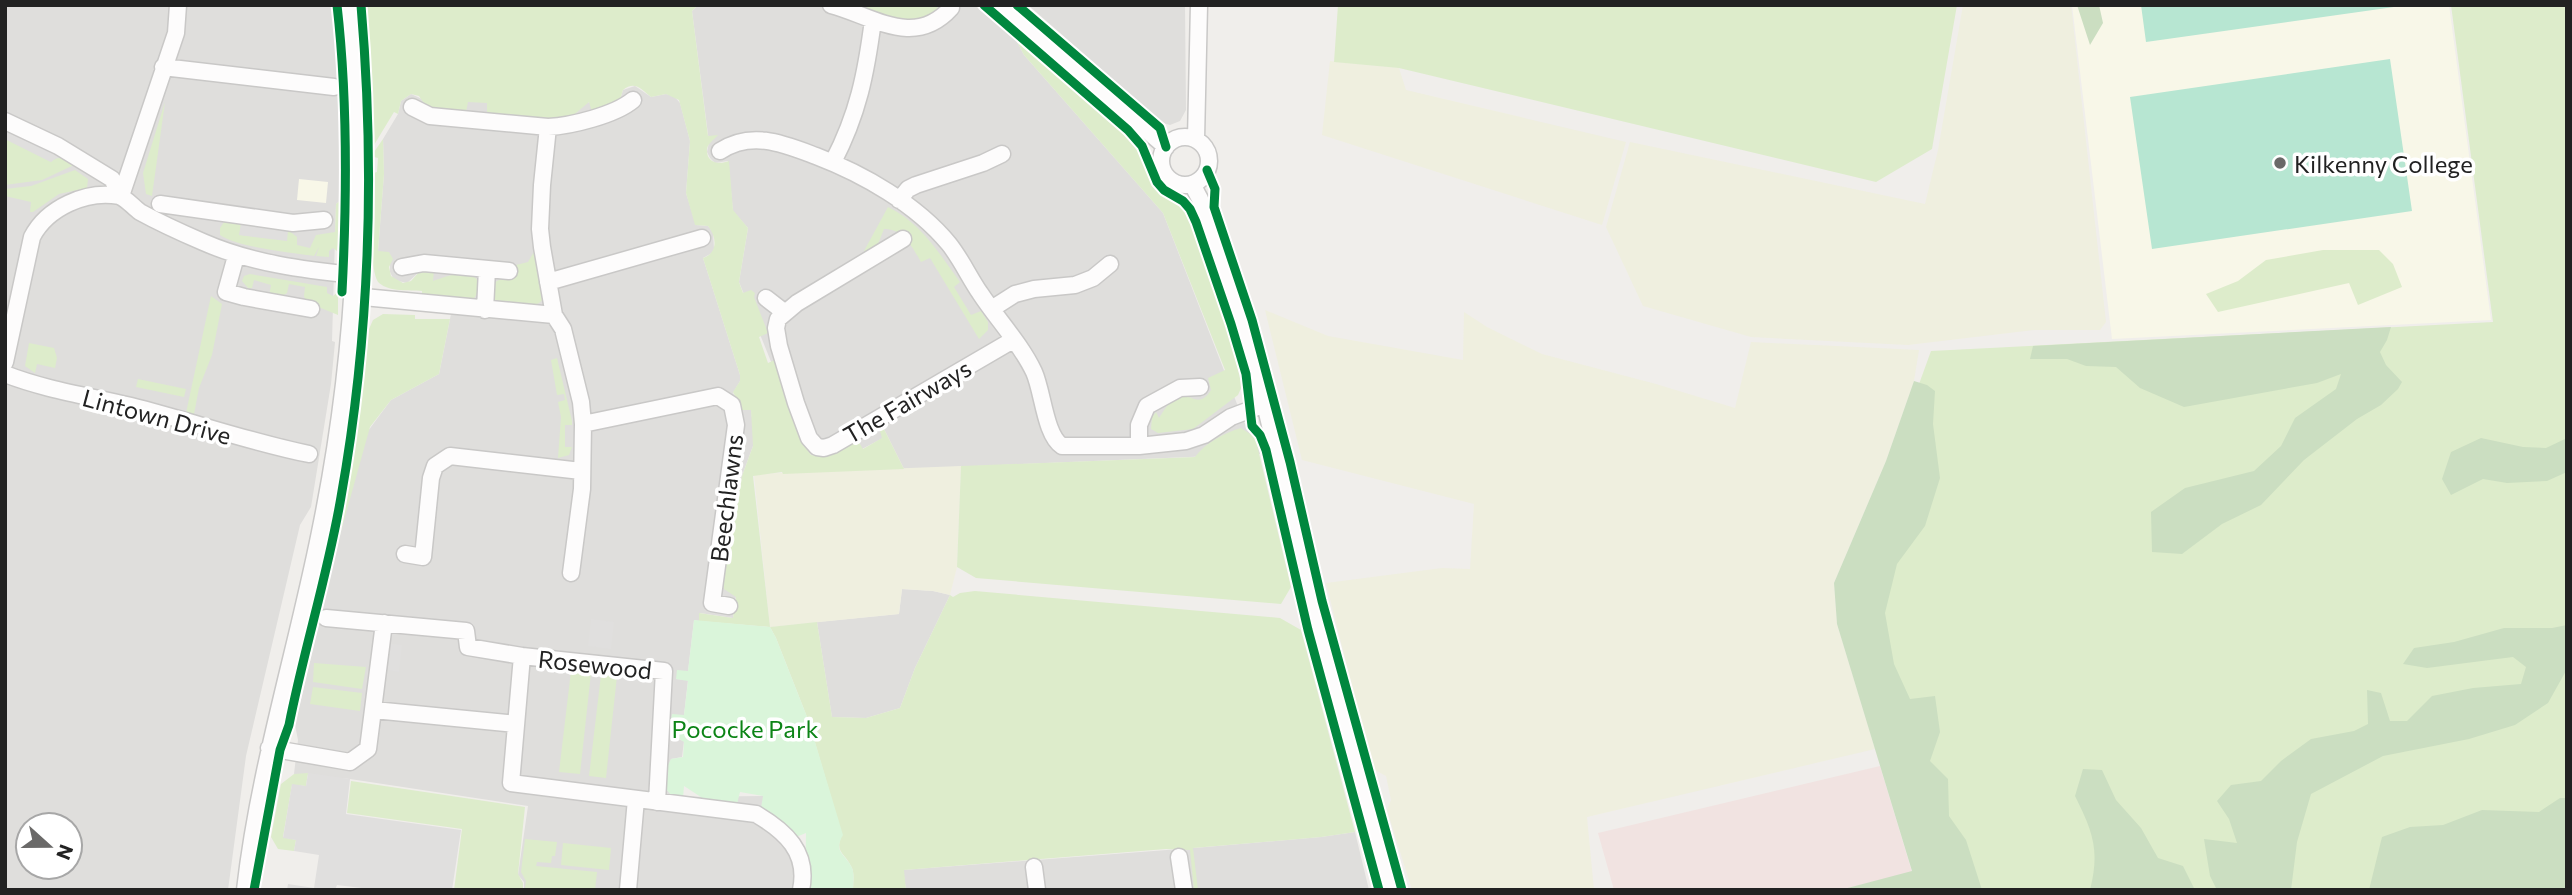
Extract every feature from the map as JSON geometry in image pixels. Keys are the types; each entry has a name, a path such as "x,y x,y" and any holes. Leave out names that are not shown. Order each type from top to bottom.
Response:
{"street":[{"path":"121,196 176,33 178,5"},
{"path":"244,890 269,748 320,533 339,433 355,275 356,151 349,5"},
{"path":"831,5 901,28 924,27 943,17 951,8"},
{"path":"1001,5 1166,147"},
{"path":"1196,139 1199,5"},
{"path":"833,162 857,110 866,73 873,20"},
{"path":"163,67 334,88"},
{"path":"412,107 430,116 559,127 619,110 634,100"},
{"path":"5,121 58,146 111,179 121,196 144,214 201,242 236,256 311,271 355,275"},
{"path":"548,127 540,229 554,315 563,329 581,402 583,424 582,489 571,573"},
{"path":"720,151 729,145 749,139 772,141 833,162 899,200 929,223 960,258 981,295 993,308 1034,371 1056,442 1070,447 1139,446 1197,439 1231,417 1265,404"},
{"path":"1176,139 1196,139 1206,149 1209,163 1204,176 1192,184 1178,183 1166,175 1162,161 1166,147 1176,139"},
{"path":"899,200 908,189 916,185 1002,154"},
{"path":"1192,184 1200,199 1243,328 1265,404 1315,616 1390,890"},
{"path":"5,362 32,237 38,226 65,204 94,196 121,196"},
{"path":"160,204 293,223 324,220"},
{"path":"201,242 213,213"},
{"path":"548,282 702,238"},
{"path":"766,298 784,312 903,239"},
{"path":"236,256 226,292 244,298 311,309"},
{"path":"402,267 424,263 509,271"},
{"path":"993,308 1015,294 1034,289 1075,285 1093,278 1110,264"},
{"path":"485,310 487,269"},
{"path":"354,296 554,315"},
{"name":"The Fairways","path":"784,312 778,319 776,328 779,346 809,438 817,447 824,448 1013,340"},
{"name":"Lintown Drive","path":"5,374 29,383 134,407 240,439 309,454"},
{"path":"1139,446 1139,425 1147,406 1180,388 1199,387"},
{"name":"Beechlawns","path":"583,424 718,396 732,405 736,425 712,603 729,606"},
{"path":"405,554 423,557 431,478 435,466 450,456 581,471"},
{"name":"Rosewood","path":"326,618 466,631 468,647 522,656 664,671 657,802"},
{"path":"269,748 350,762 369,749 384,623"},
{"name":"Rosewood","path":"522,656 511,783 756,814 792,841 800,862 801,890"},
{"path":"374,710 516,724"},
{"path":"628,890 635,799"},
{"path":"1180,858 1184,890"},
{"path":"1034,866 1037,890"}],"shaded area":[{"path":"5,5 332,5 337,43 341,200 336,204 332,341 335,342 331,384 311,507 300,525 246,756 228,890 5,890"},
{"path":"698,5 856,5 936,13 938,5 974,5 1016,40 1024,55 1163,213 1244,422 1256,441 1260,454 904,469 884,429 883,438 862,449 836,451 825,457 811,455 806,449 739,282 748,228 733,211 728,161 715,163 707,152 709,142 692,11"},
{"path":"1028,5 1185,5 1186,110 1180,121 1170,125 1163,123"},
{"name":"Kilkenny College","path":"2072,5 2449,5 2491,320 2112,339"},
{"path":"635,86 651,97 666,94 674,96 680,103 690,141 686,193 696,225 708,226 713,232 714,249 703,258 740,375 740,381 733,393 741,406 751,410 753,426 753,446 742,476 722,580 736,596 733,618 700,613 699,621 694,620 688,671 676,679 688,680 684,715 677,739 684,741 682,757 671,759 666,789 674,797 763,796 795,837 805,890 524,890 524,882 518,875 528,806 350,779 294,774 298,740 295,725 346,510 368,431 391,400 439,374 454,299 417,274 407,283 394,280 390,263 378,251 384,174 383,139 398,114 401,101 411,94 422,99 619,103 623,90"},
{"path":"5,126 54,150 61,157 51,162 5,139"},
{"path":"299,179 328,182 326,203 297,200"},
{"path":"241,224 288,230 287,241 239,235"},
{"path":"902,589 950,595 915,668 900,708 866,718 832,717 817,622 899,614"},
{"path":"591,619 614,622 611,649 588,646"},
{"path":"391,644 402,645 399,672 388,670"},
{"path":"1880,766 1912,872 1840,890 1614,890 1598,833"},
{"path":"308,773 350,779 346,814 461,830 452,890 378,890 337,885 335,890 287,890 288,884 314,888 319,855 294,851 296,840 283,838 292,784 306,786"},
{"path":"1355,832 1369,890 906,890 903,870 1206,847"}],"green space":[{"path":"367,5 698,5 692,11 708,136 718,135 709,145 707,154 714,162 729,161 733,210 748,228 739,282 743,293 751,290 755,293 754,297 768,333 759,337 768,363 777,359 795,422 811,455 825,457 857,439 863,449 882,438 880,431 884,429 904,469 782,472 753,476 770,627 699,621 699,613 733,618 736,597 724,589 722,580 742,476 753,446 751,410 742,410 733,392 740,381 740,375 703,258 714,249 713,235 708,226 695,225 686,193 690,141 679,100 666,94 651,97 638,87 631,86 623,90 619,103 592,112 589,102 570,118 557,121 487,114 487,103 468,102 466,112 427,108 419,96 411,94 401,101 398,114 394,112 374,145"},
{"path":"856,5 938,5 936,13 906,20"},
{"path":"1338,5 1957,5 1932,149 1876,182 1399,68 1334,62"},
{"path":"1963,5 2071,5 2106,322 2100,330 2035,330 1908,345 1751,337 1643,306 1606,227 1630,142 1925,204 1938,150"},
{"path":"2077,5 2099,5 2103,23 2090,45"},
{"path":"2141,5 2401,5 2401,6 2146,42"},
{"path":"2451,5 2567,5 2567,890 1928,890 1844,591 1931,351 2493,322"},
{"path":"1016,40 1116,126 1138,151 1160,193 1182,208 1189,218 1227,325 1242,386 1238,395 1193,429 1158,433 1151,429 1152,417 1156,412 1159,418 1170,402 1179,396 1202,399 1211,390 1208,378 1225,370 1163,213 1024,55"},
{"path":"2390,59 2412,211 2152,249 2130,97"},
{"path":"1330,61 1399,68 1406,90 1626,142 1602,225 1322,135"},
{"path":"165,102 152,196 146,194 143,173"},
{"path":"5,139 51,162 60,158 74,165 42,180 5,185"},
{"path":"383,139 384,174 378,251 389,252 393,259 389,267 391,276 403,283 411,281 420,271 434,270 433,281 467,274 478,280 481,287 473,300 422,296 422,291 383,286 375,276 372,213 374,173 377,172 378,158 374,157 374,152"},
{"path":"75,170 88,179 87,188 59,194 33,212 30,212 31,202 5,196 5,189 31,186"},
{"path":"341,200 337,251 333,248 329,251 329,257 316,256 319,247 314,256 252,246 220,235 224,222 231,221 241,224 240,235 286,240 288,230 297,237 297,245 310,248 316,235 335,232 336,204"},
{"path":"888,207 910,221 937,250 960,282 954,287 971,315 981,311 988,322 988,330 979,339 930,258 921,262 902,235 884,229 878,244 866,254 864,251"},
{"path":"535,250 544,298 528,307 507,305 495,300 495,282 503,278 515,278 516,265 528,262"},
{"path":"2323,250 2379,250 2393,264 2402,287 2358,305 2349,283 2218,312 2206,294 2238,281 2266,260"},
{"path":"250,274 327,287 327,293 333,296 338,292 338,315 306,302 305,287 289,284 287,293 279,298 269,296 271,285 254,280 252,288 248,288 242,281 244,276"},
{"path":"211,296 222,304 212,355 199,388 194,414 186,413"},
{"path":"1265,310 1328,336 1463,360 1464,312 1487,327 1542,354 1735,408 1751,342 1919,350 1914,381 1886,461 1834,583 1837,624 1875,749 1587,817 1594,890 1412,890 1387,810 1391,800 1386,776 1373,769 1326,583 1442,568 1470,569 1474,504 1302,460"},
{"path":"383,314 415,315 415,319 450,319 439,374 391,400 370,427 333,560 352,466 369,329 373,320"},
{"path":"2391,327 2380,352 2386,365 2402,382 2398,389 2381,405 2357,419 2304,460 2261,505 2222,524 2182,554 2152,552 2151,512 2185,488 2254,471 2281,446 2295,418 2336,389 2341,374 2317,383 2184,407 2140,388 2116,367 2086,366 2067,359 2030,359 2033,346"},
{"path":"29,343 54,348 57,358 55,368 37,364 35,373 25,366"},
{"path":"557,358 572,421 572,425 565,425 565,447 572,447 569,455 558,458 561,417 558,402 565,400 564,394 557,395 551,360"},
{"path":"138,379 186,389 184,397 136,387"},
{"path":"1914,381 1935,391 1933,424 1940,478 1925,526 1897,564 1885,613 1894,664 1910,699 1935,696 1940,732 1930,761 1948,779 1949,816 1966,840 1982,890 1840,890 1912,871 1837,624 1834,583 1886,461"},
{"path":"1241,428 1256,441 1291,587 1281,604 976,578 957,567 961,466 1195,457 1215,439"},
{"path":"2481,438 2523,447 2546,448 2567,438 2567,472 2547,481 2507,483 2483,479 2451,495 2442,479 2451,452"},
{"path":"961,466 957,567 950,595 902,589 899,614 770,627 754,474"},
{"path":"975,591 1280,618 1301,630 1355,832 1193,848 1198,890 1194,890 1190,850 1166,849 904,870 906,890 853,890 853,871 840,849 842,835 809,722 770,627 817,622 832,717 866,718 900,708 915,668 950,595 953,597"},
{"name":"Pococke Park","path":"694,620 770,627 809,722 843,835 840,849 853,871 853,890 805,890 806,833 796,837 761,808 763,796 740,792 737,804 707,801 684,786 683,798 671,795 666,789 666,769 671,759 683,757 684,742 673,735 670,725 672,714 684,715 688,681 676,679 677,670 688,671"},
{"path":"2567,625 2567,669 2548,703 2515,725 2469,739 2383,756 2311,794 2297,842 2291,890 2217,890 2210,876 2204,839 2237,843 2229,819 2217,801 2231,785 2261,781 2281,761 2311,739 2354,731 2368,724 2367,690 2381,693 2390,721 2407,721 2432,696 2473,688 2521,684 2526,667 2513,657 2427,668 2403,664 2414,648 2454,642 2504,628 2552,628"},
{"path":"314,663 366,667 362,689 313,682"},
{"path":"571,671 591,673 580,774 559,772"},
{"path":"601,675 617,676 606,778 589,776"},
{"path":"313,687 362,693 360,711 310,704"},
{"path":"2083,769 2102,770 2116,800 2141,828 2158,858 2183,866 2195,890 2090,890 2094,863 2093,842 2075,796"},
{"path":"308,773 306,786 292,785 283,837 296,840 294,851 278,849 271,837 281,784 294,774"},
{"path":"351,781 525,807 518,874 523,890 454,890 462,829 347,813"},
{"path":"2560,798 2567,798 2567,890 2369,890 2382,837 2410,827 2443,825 2482,810 2539,812"},
{"path":"525,839 557,842 551,863 537,862 536,866 597,872 595,890 525,888 526,881 521,872"},
{"path":"563,843 611,848 609,870 561,865"}],"cycle path":[{"path":"337,5 346,149 342,292"},
{"path":"254,890 280,750 289,725 336,526 351,436 364,313 367,252 368,128 361,5"},
{"path":"984,5 1128,130 1142,146 1157,182 1164,190 1183,201 1196,222 1246,374 1252,426 1260,435 1266,450 1308,630 1379,890"},
{"path":"1017,5 1160,128 1166,147"},
{"path":"1207,170 1215,189 1214,207 1252,320 1290,462 1322,601 1402,890"}],"place":[{"name":"Kilkenny College","path":"2280,163"}]}
